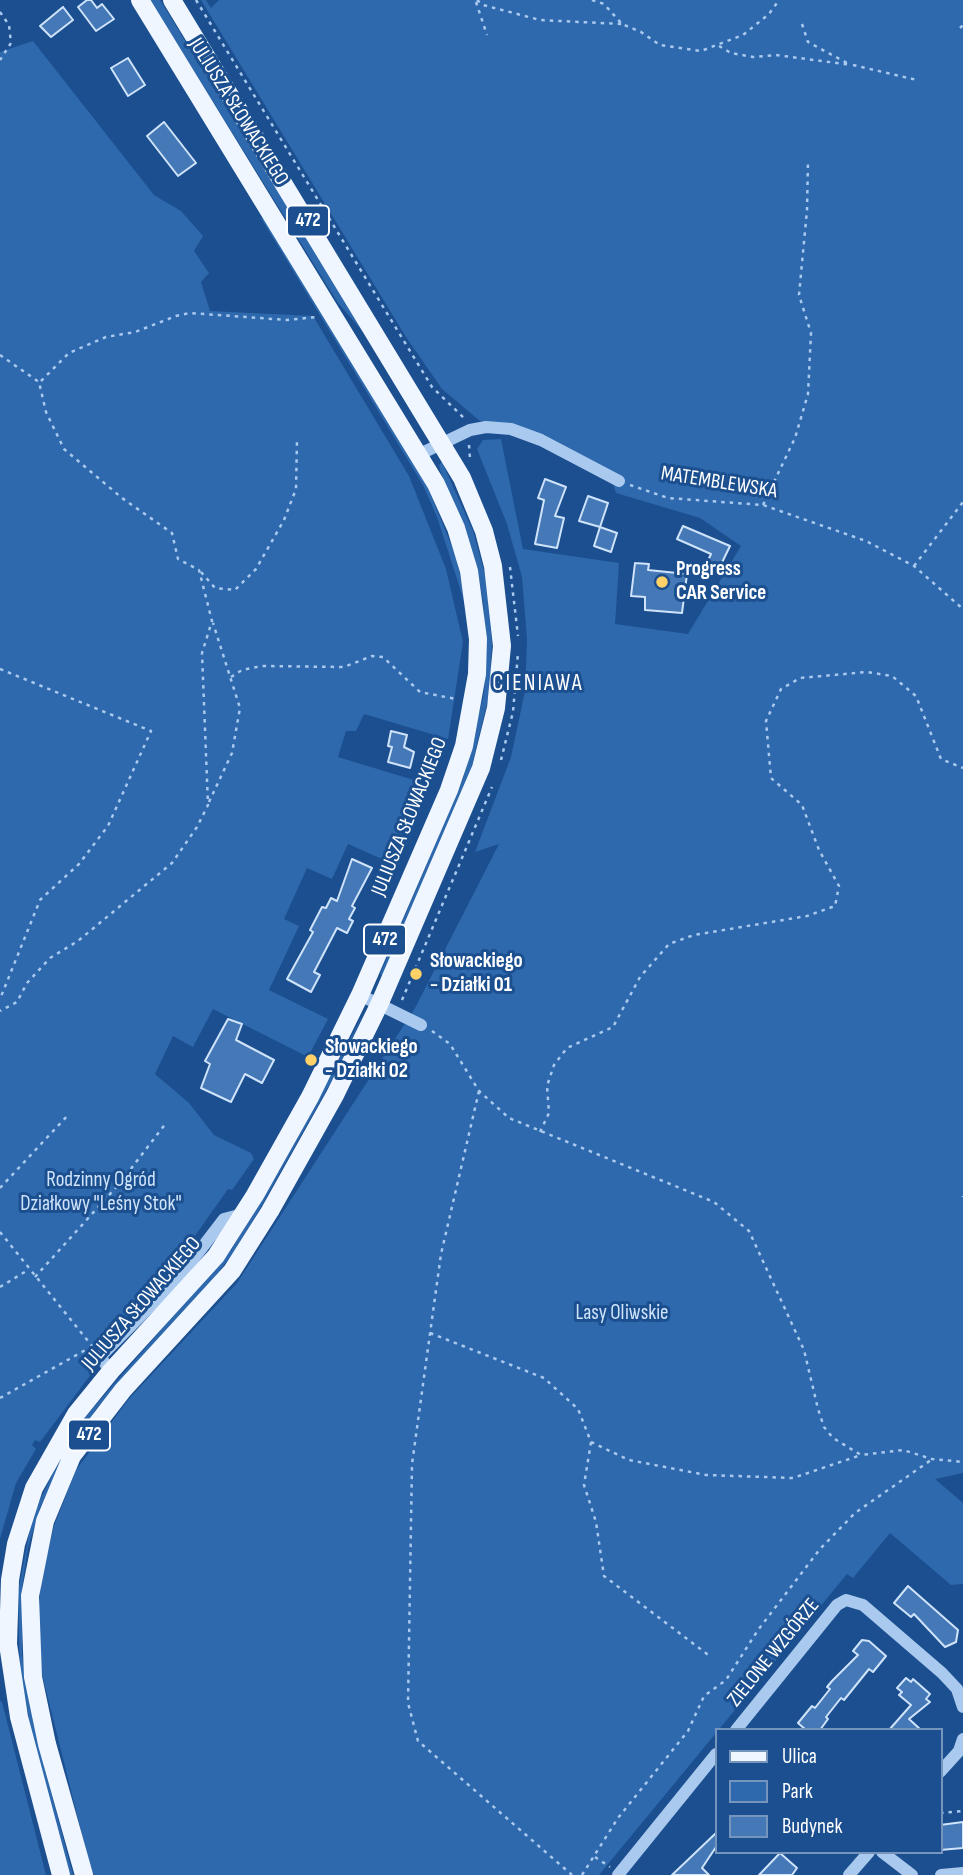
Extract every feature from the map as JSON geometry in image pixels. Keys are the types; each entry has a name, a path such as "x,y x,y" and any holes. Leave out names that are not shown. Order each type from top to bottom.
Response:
{"main road":[{"name":"JULIUSZA SŁOWACKIEGO","path":"61,1875 19,1717 8,1644 10,1580 25,1515 46,1462 106,1364 200,1277 243,1214 310,1097 360,995 449,790 464,746 477,674 478,639 469,571 456,528 420,454 141,0"},
{"name":"JULIUSZA SŁOWACKIEGO","path":"83,1875 47,1744 33,1676 30,1596 44,1521 72,1456 123,1390 232,1271 303,1153 379,1005 481,768 499,687 502,646 493,566 484,531 462,478 172,0"}],"street":[{"path":"420,454 470,430 486,427 511,429 541,440 619,481"},
{"path":"360,995 421,1025"},
{"name":"ZIELONE WZGÓRZE","path":"738,1728 843,1601 856,1601 863,1605 942,1673 957,1689 963,1707"},
{"path":"942,1770 959,1751 963,1739"},
{"path":"618,1874 715,1755"},
{"path":"849,1875 867,1854"},
{"path":"885,1854 912,1875"},
{"path":"941,1875 963,1873"}],"path":[{"path":"196,0 432,387 466,420 470,430"},
{"path":"476,0 540,20 622,24 642,32 665,47 701,51 719,46 757,25 779,0"},
{"path":"476,0 487,35"},
{"path":"489,5 491,0"},
{"path":"592,0 604,4 622,24"},
{"path":"0,12 9,25 11,43 0,60"},
{"path":"802,24 808,42 852,65"},
{"path":"719,46 731,53 753,57 776,55 852,65 917,80"},
{"path":"763,505 795,438 808,394 811,333 799,295 807,210 808,161"},
{"path":"40,382 69,354 106,337 135,332 176,316 190,313 287,320 319,316"},
{"path":"0,355 40,382 46,412 64,449 122,498 172,533 178,559 199,570 215,589 235,590 256,569 284,520 296,489 297,440"},
{"name":"MATEMBLEWSKA","path":"619,481 668,498 763,505 866,541 914,565 963,609"},
{"path":"914,565 963,502"},
{"path":"0,1011 17,1002 27,982 50,958 78,941 172,863 197,827 232,753 240,708 199,570"},
{"path":"208,805 202,653 212,621"},
{"path":"231,677 242,670 262,666 344,667 372,656 383,657 420,692 463,700"},
{"path":"0,669 151,731 108,825 79,864 40,900 0,999"},
{"path":"540,1132 549,1113 547,1086 554,1065 567,1048 613,1027 640,977 668,944 694,935 807,916 835,906 839,886 819,850 802,804 771,778 766,721 781,689 800,678 867,672 892,676 916,696 941,759 963,768"},
{"path":"405,991 424,946"},
{"path":"421,1025 450,1044 479,1091 509,1118 714,1202 748,1231 804,1350 824,1427 833,1438 860,1455"},
{"path":"479,1091 441,1254 412,1464 408,1703 418,1741 572,1875"},
{"path":"0,1188 69,1114"},
{"path":"34,1277 120,1183 166,1123"},
{"path":"0,1232 106,1364"},
{"path":"0,1287 28,1270"},
{"path":"429,1333 544,1378 578,1409 591,1442 584,1485 596,1522 604,1576 711,1657"},
{"path":"0,1398 83,1354 92,1346"},
{"path":"591,1442 629,1460 706,1475 793,1478 860,1455 903,1450 932,1460 963,1462"},
{"path":"582,1875 618,1818 688,1731 704,1696 726,1680 758,1630 820,1549 855,1513 932,1460"},
{"path":"942,1814 963,1811"},
{"path":"594,1856 618,1874"}],"green space":[{"path":"150,0 160,0 366,335 338,303"},
{"name":"Lasy Oliwskie","path":"201,0 206,0 211,8 219,0 963,0 963,1473 935,1479 963,1503 963,1584 951,1585 890,1533 853,1578 847,1574 720,1728 715,1728 715,1734 599,1875 92,1875 41,1670 38,1624 41,1580 54,1526 76,1470 128,1400 237,1283 415,1008 499,844 475,852 511,757 525,691 527,639 522,577 507,524 477,449 483,440 501,439 523,549 619,563 615,624 688,634 741,546 700,518 616,493 609,471 514,425 480,421 442,389 406,337"},
{"name":"Rodzinny Ogród Działkowy \"Leśny Stok\"","path":"33,41 154,195 181,211 203,236 194,251 209,273 201,282 210,311 313,316 409,476 446,569 463,642 448,739 364,714 356,731 346,731 338,757 430,785 398,866 348,844 332,879 307,868 284,919 299,926 269,990 328,1019 308,1057 213,1009 193,1047 173,1036 155,1074 189,1103 214,1135 251,1153 254,1159 232,1190 228,1189 168,1274 92,1354 98,1362 92,1373 40,1442 35,1440 32,1445 36,1449 16,1483 0,1539 0,52"},
{"path":"261,218 266,219 426,483 457,559 466,607 437,517 423,485"},
{"path":"442,462 473,531 487,582 492,643 489,695 470,773 383,976 380,974 463,779 484,693 486,653 483,601 477,567 440,470 439,465"},
{"path":"366,1009 332,1080 240,1244 200,1296 96,1409 61,1462 40,1508 28,1547 22,1587 22,1655 40,1751 73,1875 70,1875 33,1740 20,1671 18,1592 33,1514 71,1437 86,1416 231,1250 282,1166"},
{"path":"0,1701 2,1702 46,1875 0,1875"}],"building":[{"path":"91,0 97,8 102,4 114,19 96,31 78,7"},
{"path":"63,7 73,20 51,37 40,26"},
{"path":"128,58 145,85 128,96 111,68"},
{"path":"164,122 196,163 178,176 147,136"},
{"path":"545,479 566,487 555,516 564,518 557,548 535,544 544,500 538,498"},
{"path":"588,496 608,503 600,527 579,521"},
{"path":"683,526 730,546 716,575 704,569 711,554 677,539"},
{"path":"600,527 617,533 611,552 594,546"},
{"path":"635,563 649,564 648,570 687,574 682,613 645,610 645,597 631,596"},
{"path":"391,731 407,735 404,747 414,752 410,768 388,762 392,747 388,746"},
{"path":"352,859 372,868 352,906 355,908 349,919 353,921 347,933 337,928 314,972 320,975 311,992 287,979 313,932 310,930 322,907 326,908 331,898 337,901"},
{"path":"228,1019 242,1024 236,1040 274,1060 262,1083 245,1074 231,1102 201,1088 210,1064 205,1061"},
{"path":"908,1586 958,1630 956,1642 945,1647 914,1614 911,1617 894,1603"},
{"path":"862,1640 869,1641 886,1656 873,1672 869,1669 844,1700 841,1698 826,1717 828,1719 821,1728 804,1728 798,1723 812,1706 815,1708 830,1689 827,1687 858,1655 853,1651"},
{"path":"906,1678 911,1682 913,1679 930,1694 926,1699 930,1702 909,1719 919,1728 891,1728 911,1705 899,1695 902,1692 897,1688"},
{"path":"963,1822 963,1848 942,1850 942,1825"},
{"path":"715,1834 715,1848 702,1868 709,1875 672,1875"},
{"path":"779,1854 797,1868 792,1875 759,1875"}],"place":[{"name":"Progress CAR Service","path":"662,582"},
{"name":"Słowackiego - Działki 01","path":"416,974"},
{"name":"Słowackiego - Działki 02","path":"311,1060"}],"district":[{"name":"CIENIAWA","path":"538,684"}]}
